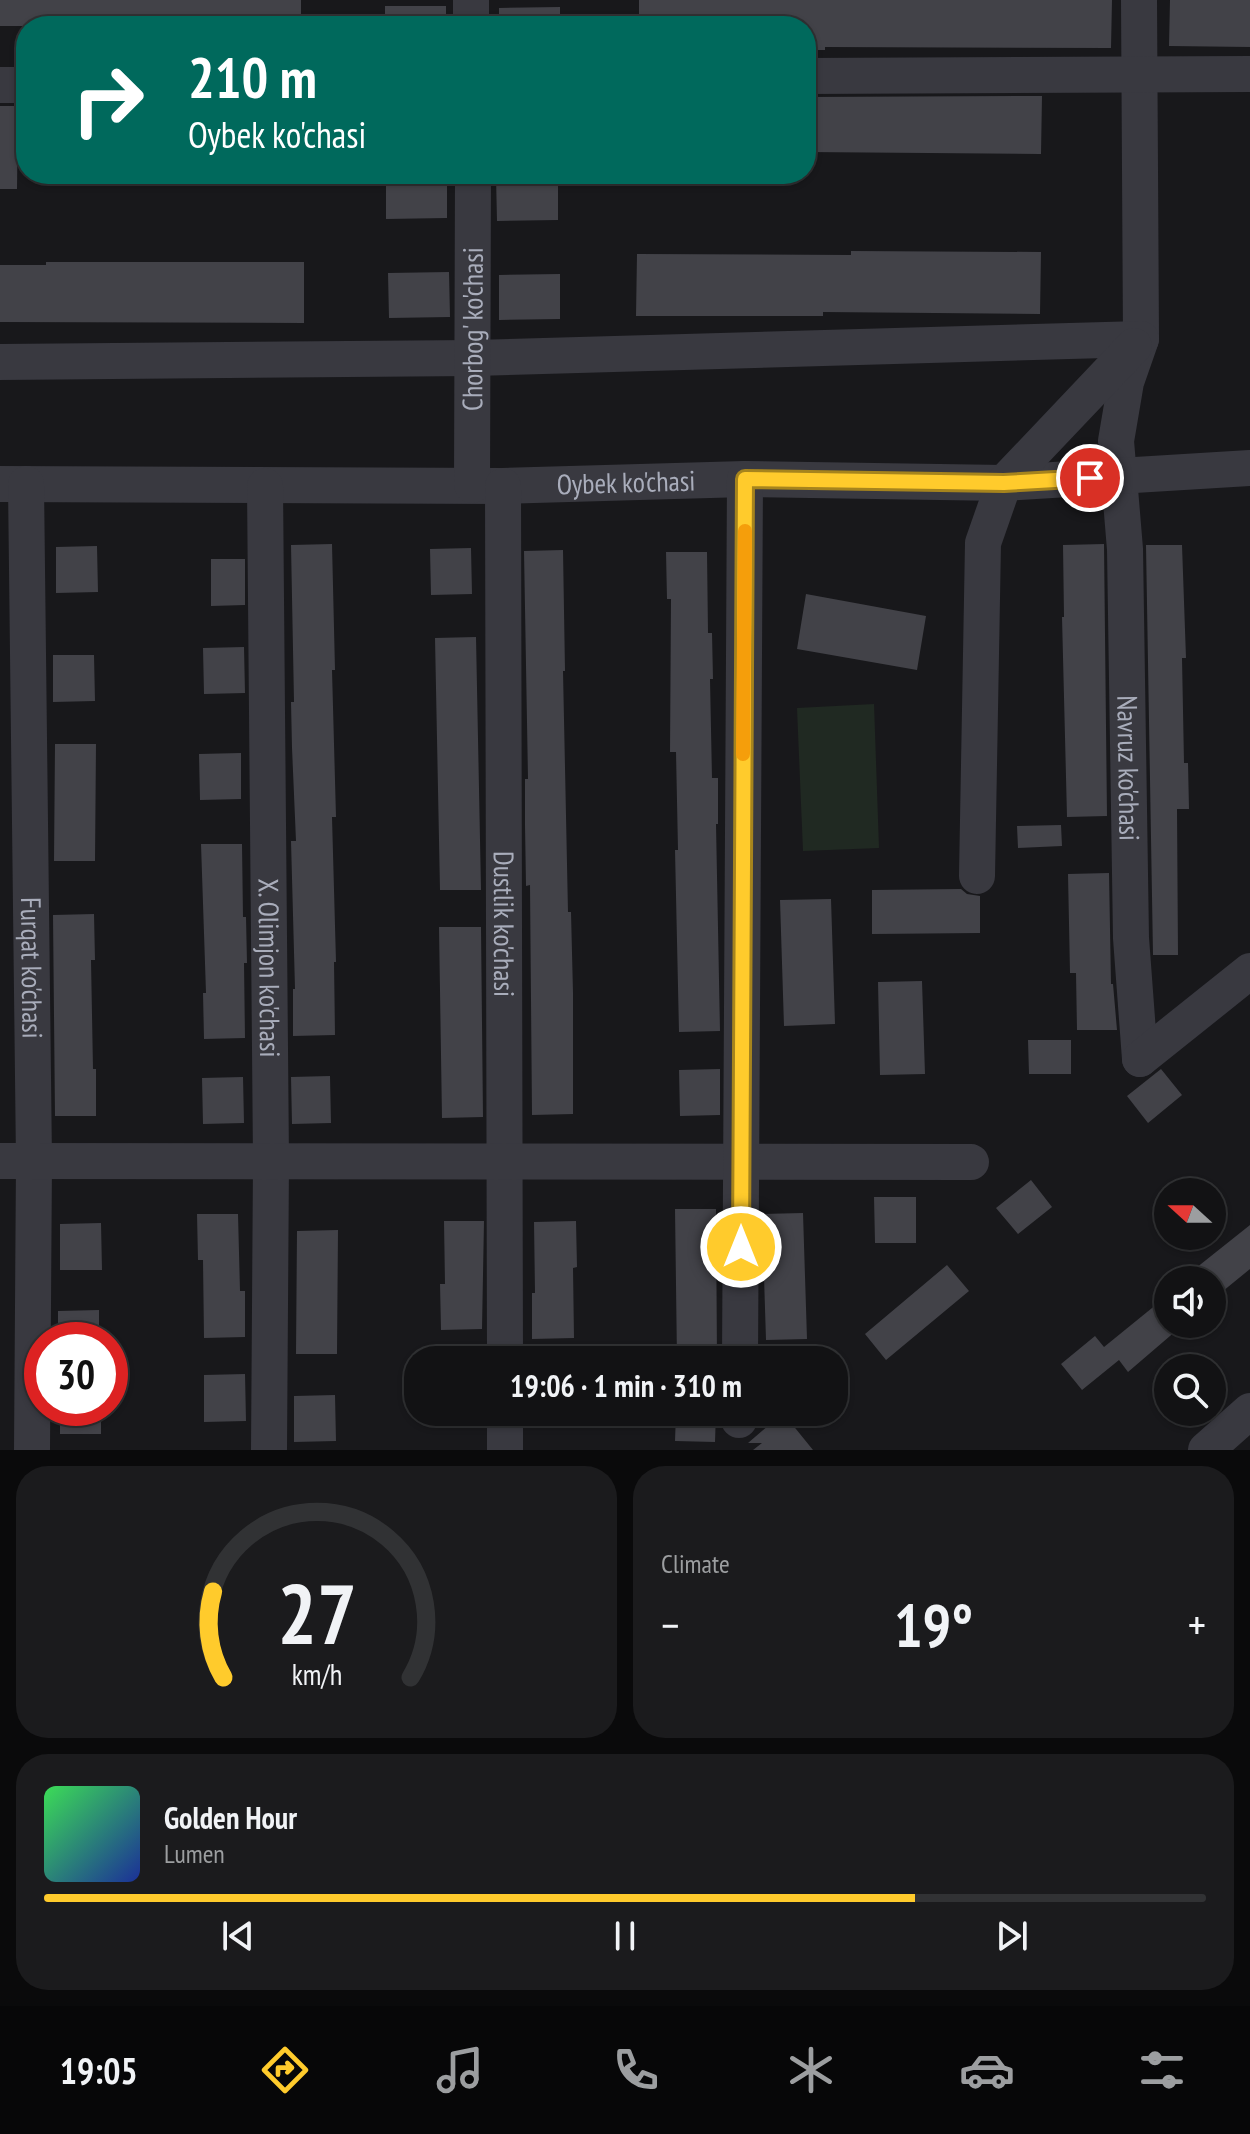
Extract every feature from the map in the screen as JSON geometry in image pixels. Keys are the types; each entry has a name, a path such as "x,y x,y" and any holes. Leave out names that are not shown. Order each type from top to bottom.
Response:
{"street":[{"name":"Navruz ko'chasi","path":"1139,0 1141,339 1126,382 1116,441 1125,549 1131,938 1140,1059 1250,971"},
{"path":"816,76 1250,74"},
{"name":"Chorbog' ko'chasi","path":"473,184 474,358 487,486"},
{"path":"0,362 474,358 1141,339"},
{"path":"977,876 983,543 1004,483 1141,339"},
{"name":"Oybek ko'chasi","path":"13,484 487,486 745,479 1004,483 1250,468"},
{"path":"740,1346 745,479"},
{"name":"Furqat ko'chasi","path":"13,484 17,1161 32,1450"},
{"name":"X. Olimjon ko'chasi","path":"265,486 271,1161 269,1450"},
{"name":"Dustlik ko'chasi","path":"487,486 504,1161 505,1346"},
{"path":"17,1161 971,1162"},
{"path":"1206,1450 1250,1411"},
{"path":"505,1426 505,1450"}],"shaded area":[{"path":"874,704 879,848 803,851 797,708"}],"building":[{"path":"0,0 301,0 301,16 16,16 16,26 0,26"},
{"path":"639,0 1112,0 1111,48 825,47 825,50 816,50 816,16 639,16"},
{"path":"1170,0 1250,0 1250,47 1169,46"},
{"path":"385,6 446,6 446,16 385,16"},
{"path":"560,7 560,16 499,16 499,8"},
{"path":"1042,96 1041,154 816,152 816,97"},
{"path":"0,106 16,106 17,189 0,189"},
{"path":"386,184 447,184 447,218 386,219"},
{"path":"496,184 558,184 558,220 497,221"},
{"path":"851,251 1041,252 1040,314 823,312 823,316 636,316 637,254 851,255"},
{"path":"46,262 304,262 304,323 0,322 0,265 46,265"},
{"path":"449,272 450,317 389,318 388,273"},
{"path":"560,274 560,319 499,320 499,275"},
{"path":"332,544 335,1035 293,1036 295,989 291,841 296,841 291,702 294,702 291,545"},
{"path":"1104,544 1107,816 1067,817 1063,545"},
{"path":"1146,545 1182,545 1186,658 1182,658 1184,763 1188,763 1189,809 1177,809 1178,955 1153,955"},
{"path":"97,546 98,592 56,593 56,547"},
{"path":"471,548 472,594 431,595 430,549"},
{"path":"563,550 573,1114 532,1115 530,885 526,886 525,825 525,779 528,779 524,551"},
{"path":"666,552 707,552 708,633 712,633 712,778 718,778 720,1031 679,1032 676,752 670,752 671,599 667,599"},
{"path":"211,559 245,559 245,605 211,606"},
{"path":"806,594 926,616 917,670 797,649"},
{"path":"476,637 481,890 440,890 435,638"},
{"path":"244,647 245,693 204,694 203,648"},
{"path":"53,655 94,655 95,701 53,702"},
{"path":"55,744 96,744 95,861 54,861"},
{"path":"241,753 241,799 200,800 199,754"},
{"path":"1061,825 1062,846 1018,848 1017,826"},
{"path":"201,844 242,844 247,963 244,963 245,1038 204,1039 203,993 206,993"},
{"path":"1109,873 1111,984 1117,1030 1077,1030 1076,973 1070,973 1068,874"},
{"path":"961,889 967,894 980,896 980,933 872,934 872,890"},
{"path":"831,899 835,1024 784,1026 780,900"},
{"path":"94,914 95,960 91,960 96,1116 55,1116 53,915"},
{"path":"439,927 481,927 483,1117 442,1118"},
{"path":"922,981 925,1074 880,1075 878,982"},
{"path":"1028,1040 1071,1040 1071,1074 1029,1074"},
{"path":"720,1069 720,1115 680,1116 679,1070"},
{"path":"1161,1069 1182,1095 1148,1123 1127,1096"},
{"path":"330,1076 331,1123 292,1124 291,1077"},
{"path":"243,1077 244,1123 203,1124 202,1078"},
{"path":"1031,1180 1052,1207 1018,1234 996,1208"},
{"path":"874,1197 916,1197 916,1243 875,1243"},
{"path":"675,1209 716,1209 717,1346 677,1346"},
{"path":"803,1213 807,1339 766,1340 762,1214"},
{"path":"197,1214 238,1214 240,1291 245,1291 245,1337 204,1338 203,1260 198,1260"},
{"path":"444,1221 484,1221 482,1329 441,1330 440,1284 445,1284"},
{"path":"576,1221 574,1338 532,1339 534,1222"},
{"path":"101,1223 102,1270 60,1270 60,1224"},
{"path":"1250,1225 1250,1269 1226,1289 1226,1266 1199,1266 1219,1250 1226,1250 1226,1244"},
{"path":"338,1230 337,1354 296,1354 297,1231"},
{"path":"947,1265 969,1291 886,1360 865,1334"},
{"path":"1154,1306 1154,1338 1168,1338 1128,1372 1119,1360 1082,1390 1061,1364 1095,1336 1104,1347"},
{"path":"99,1310 99,1322 58,1322 58,1311"},
{"path":"245,1374 246,1421 204,1422 204,1375"},
{"path":"335,1395 336,1441 294,1442 294,1396"},
{"path":"60,1426 101,1426 101,1434 60,1434"},
{"path":"676,1426 716,1426 715,1442 675,1441"},
{"path":"768,1426 794,1426 813,1450 753,1450 762,1443 748,1443"}],"slow traffic":[{"path":"743,754 745,531"}],"route":[{"path":"741,1247 745,479 1004,483 1090,478"}]}
